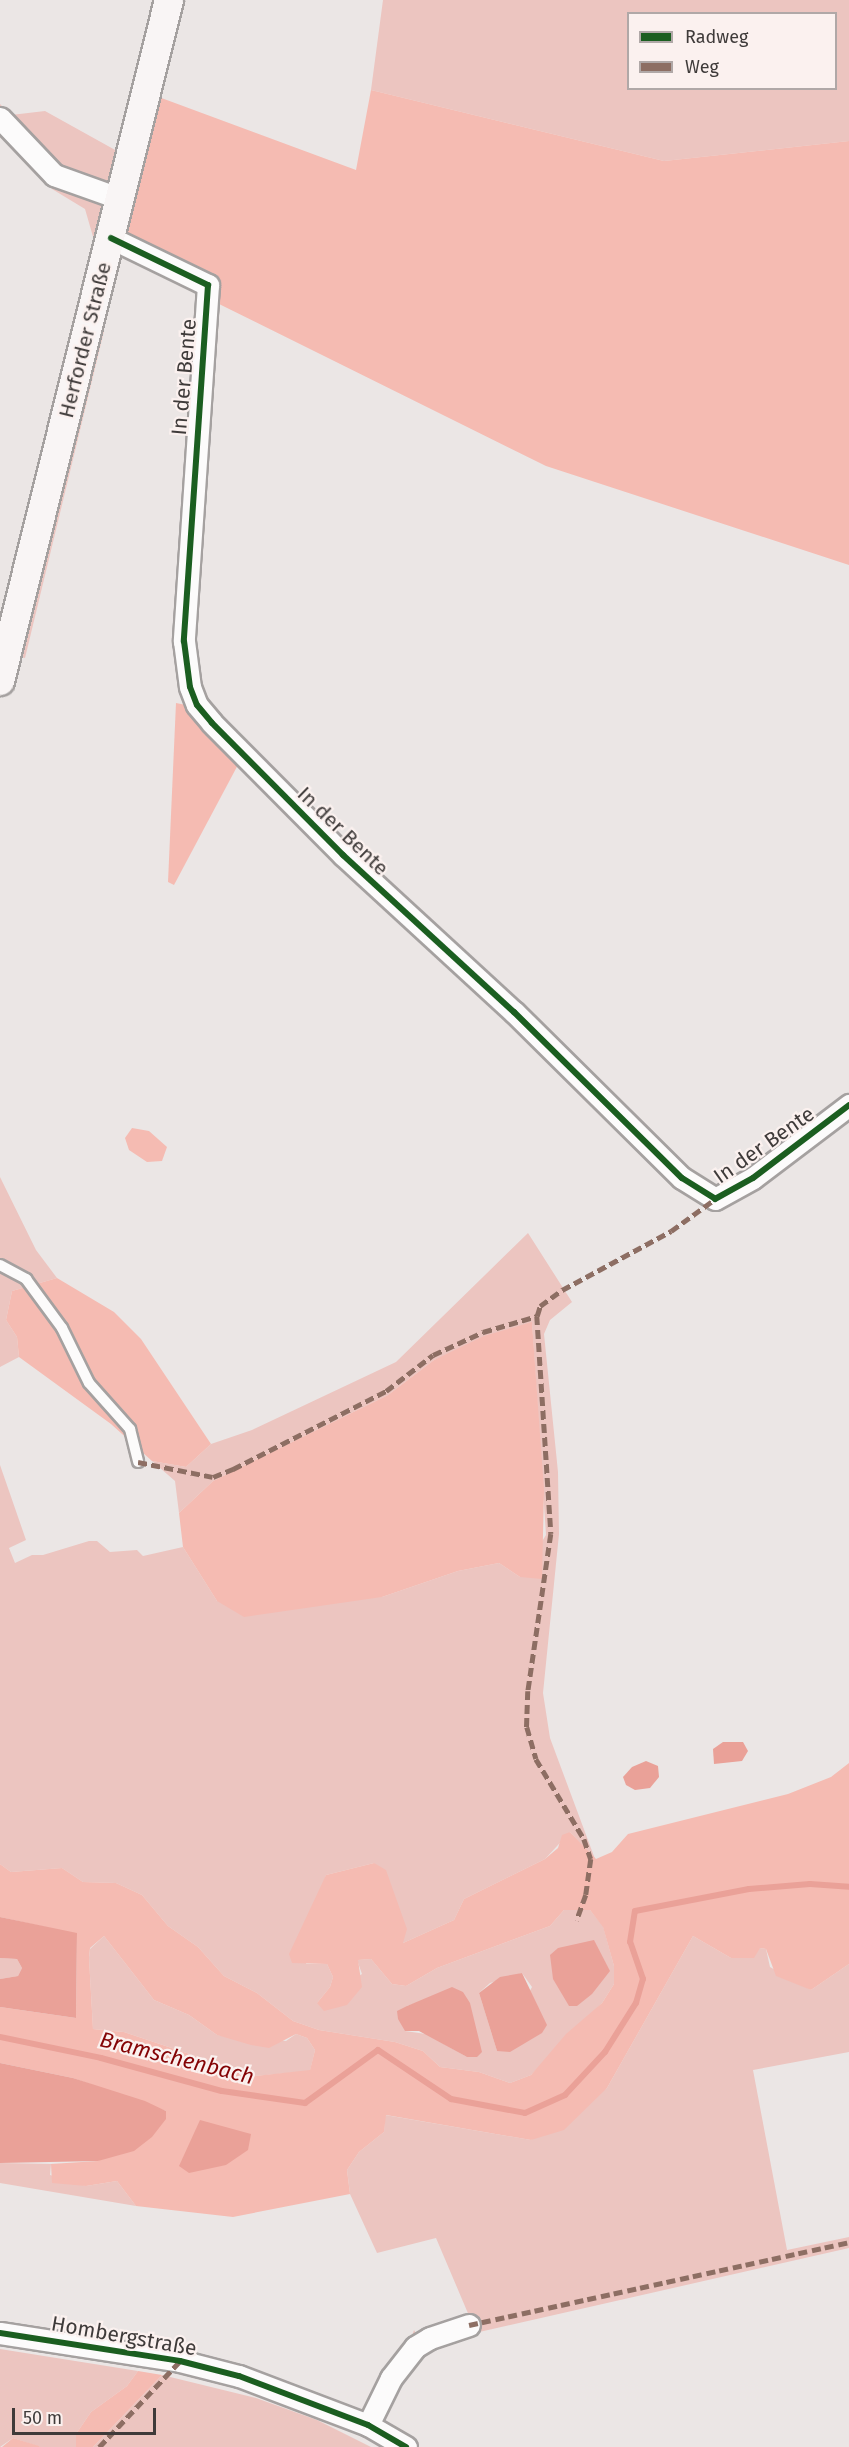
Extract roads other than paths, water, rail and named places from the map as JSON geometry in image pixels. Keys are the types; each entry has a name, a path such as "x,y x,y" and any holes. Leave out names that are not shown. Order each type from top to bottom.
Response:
{"main road":[{"name":"Herforder Straße","path":"0,681 169,0"}],"street":[{"path":"0,118 54,175 121,199"},
{"name":"In der Bente","path":"111,238 208,285 184,641 190,687 197,705 212,723 253,768 514,1012 682,1178 715,1199 753,1178 849,1105"},
{"path":"368,2425 391,2378 415,2347 430,2337 469,2325"},
{"name":"Hombergstraße","path":"0,2333 101,2347 220,2371 368,2425 406,2447"}],"lane":[{"path":"0,1265 26,1279 62,1328 89,1383 130,1429 138,1462"}],"waterway":[{"name":"Bramschenbach","path":"0,2037 101,2058 222,2091 305,2103 378,2050 451,2099 525,2113 565,2095 605,2052 636,2003 643,1979 630,1942 635,1911 749,1889 810,1884 849,1887"}]}
